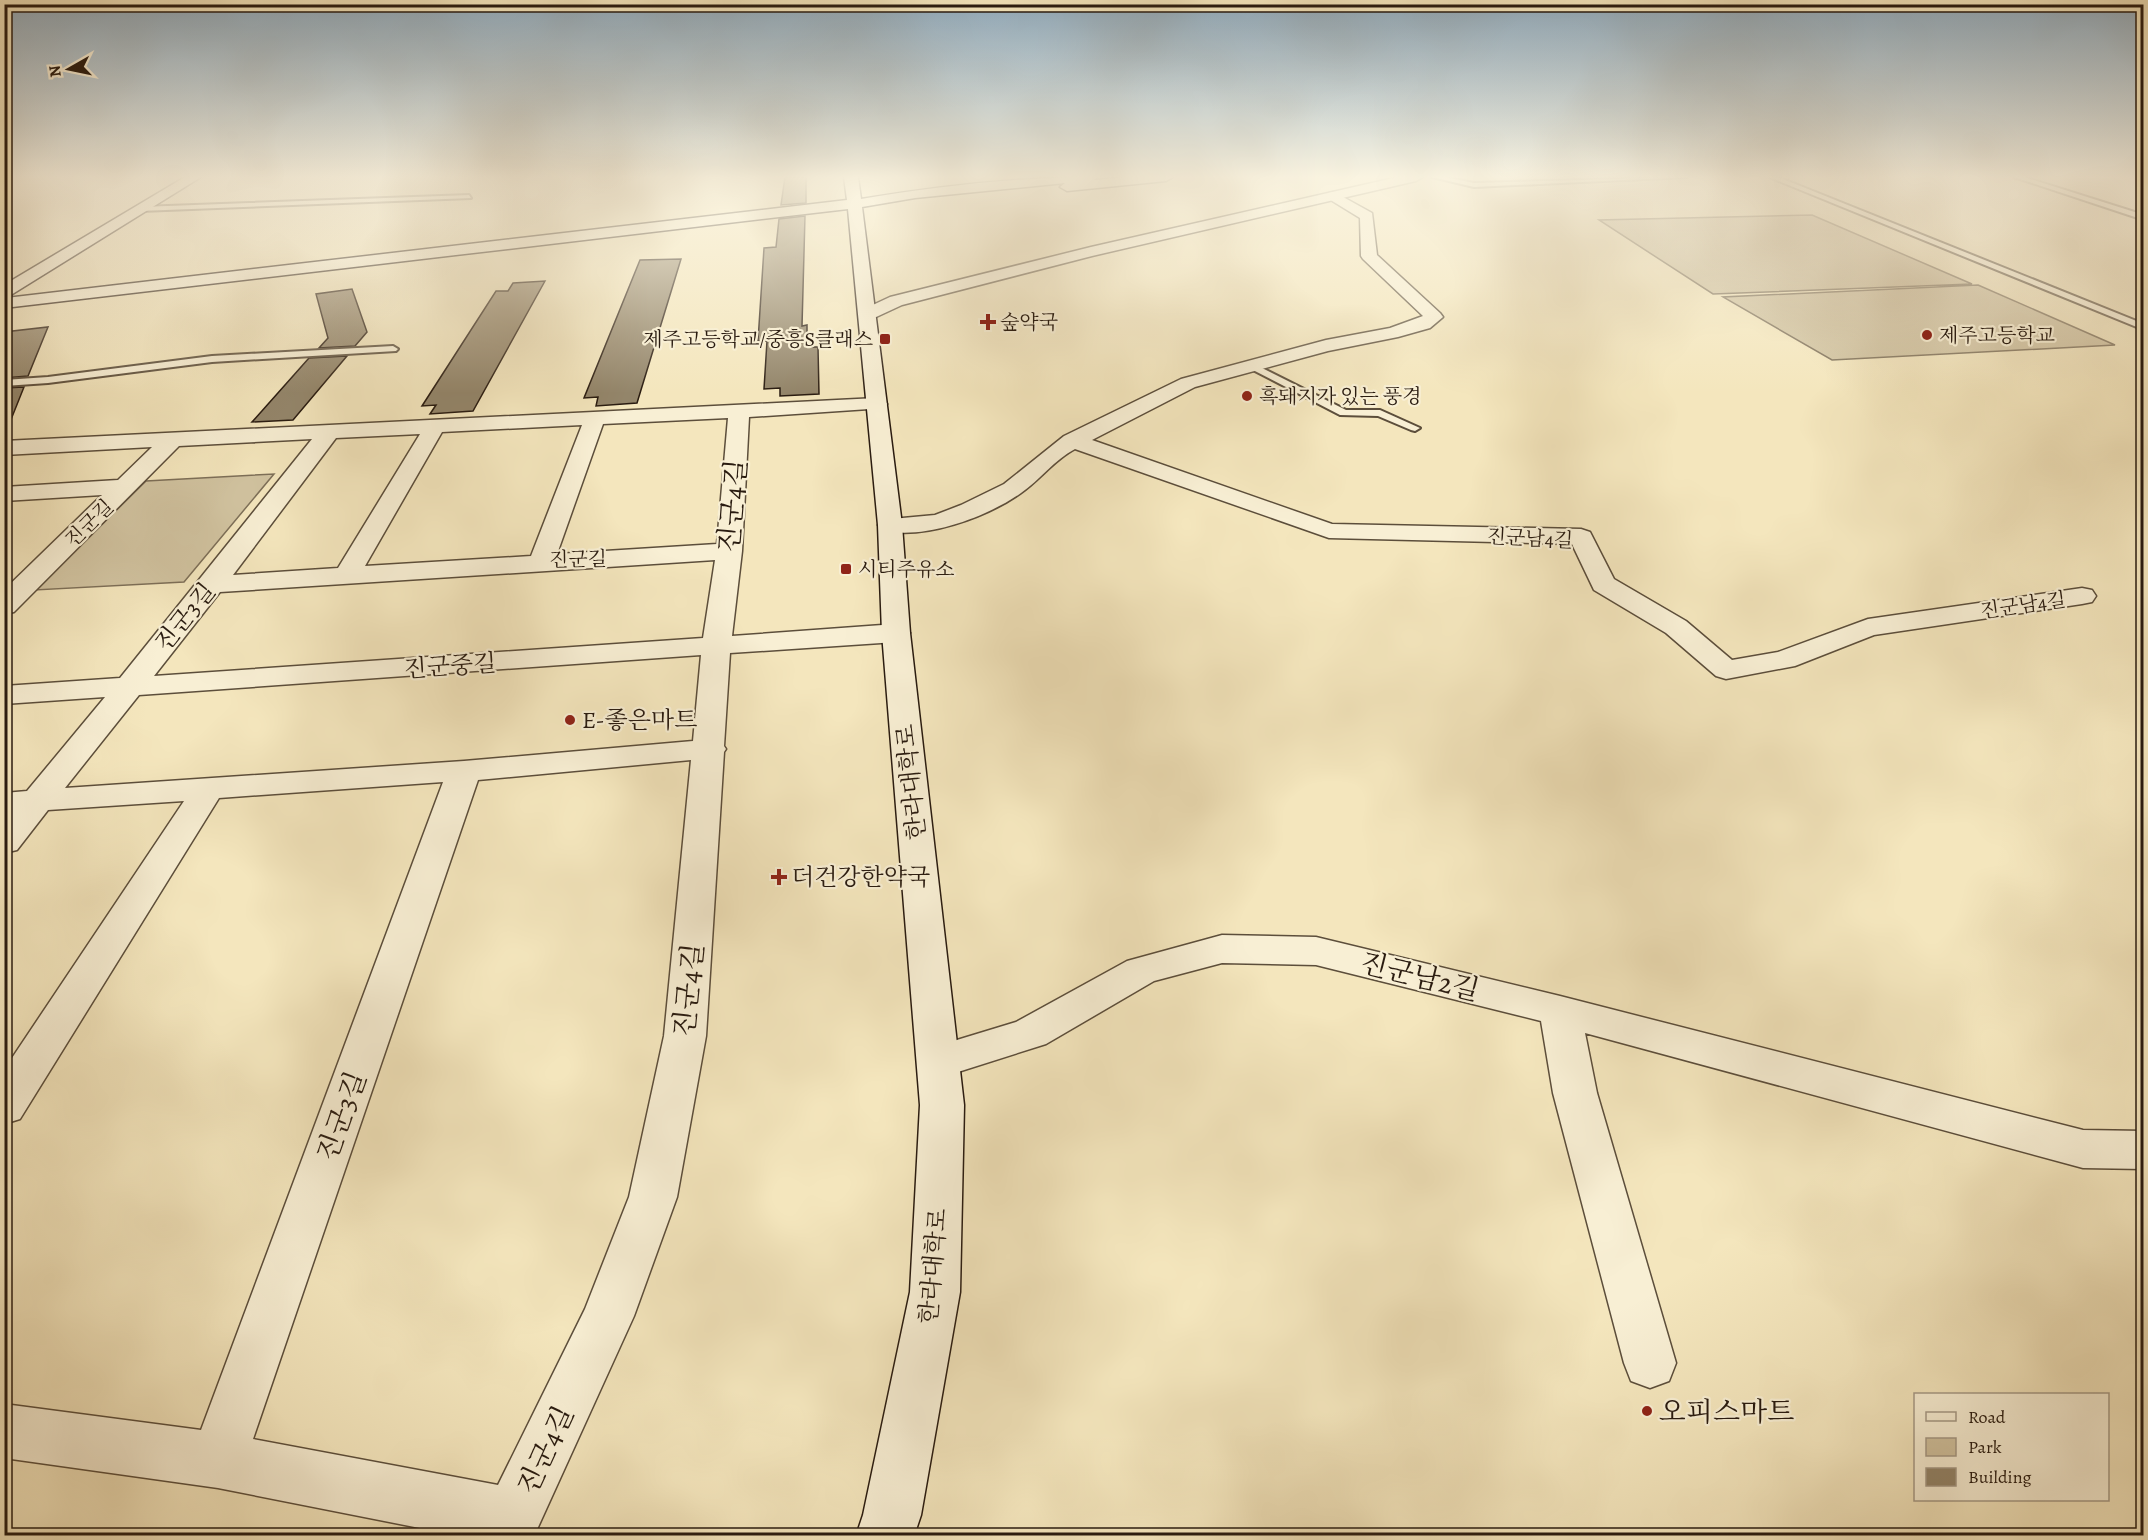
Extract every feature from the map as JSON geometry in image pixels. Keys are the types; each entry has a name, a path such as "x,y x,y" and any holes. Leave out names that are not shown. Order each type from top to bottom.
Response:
{"street":[{"path":"4,293 75,249"},
{"path":"4,303 414,249"},
{"name":"한라대학로","path":"860,249 890,525 896,633 942,1105 935,1292 892,1515 885,1536"},
{"path":"868,314 896,302 1109,249"},
{"path":"890,525 939,522 970,510 1012,489 1072,441 1188,383 1326,346 1392,333 1424,324 1434,317 1369,256 1369,249"},
{"path":"4,448 877,404"},
{"name":"진군4길","path":"508,1526 609,1316 653,1197 685,1036 710,749 716,647 729,551 740,411"},
{"name":"진군길","path":"595,418 540,563 729,551"},
{"path":"346,576 435,426"},
{"name":"진군3길","path":"4,842 212,584 328,432"},
{"name":"진군길","path":"4,606 172,440"},
{"name":"진군남4길","path":"1072,441 1329,531 1581,537 1603,584 1676,627 1726,670 1785,660 1868,627 2082,596"},
{"path":"4,494 126,487"},
{"path":"212,584 540,563"},
{"name":"진군중길","path":"4,695 896,633"},
{"path":"4,803 464,771 710,749"},
{"name":"진군3길","path":"218,1460 464,771"},
{"path":"4,1107 209,788"},
{"name":"진군남2길","path":"939,1062 1031,1033 1141,970 1222,949 1316,951 1560,1011 2083,1149 2144,1150"},
{"path":"1560,1011 1575,1093 1650,1363"},
{"path":"4,1431 218,1460 508,1526"}],"lane":[{"path":"1950,249 2144,327"},
{"path":"4,383 48,380 212,359 393,349"},
{"path":"1254,367 1344,413 1380,413 1415,428"}],"green space":[{"path":"1643,249 1891,249 1972,284 1713,294"},
{"path":"1978,285 2115,345 1832,360 1723,297"},
{"path":"274,474 184,582 35,590 146,481"}],"building":[{"path":"764,249 804,249 802,326 807,325 807,347 818,347 819,394 780,396 780,388 764,389 767,341 758,341"},
{"path":"681,259 637,403 596,406 598,397 584,398 640,260"},
{"path":"545,281 473,411 430,414 436,405 422,406 496,291 508,291 513,283"},
{"path":"352,289 367,332 355,346 319,348 328,338 316,294"},
{"path":"48,327 28,376 4,378 4,332"},
{"path":"347,356 293,420 252,422 309,358"},
{"path":"24,387 6,432 4,432 4,388"}],"place":[{"name":"숲약국","path":"988,322"},
{"name":"제주고등학교","path":"1927,335"},
{"name":"제주고등학교/중흥S클래스","path":"885,339"},
{"name":"흑돼지가 있는 풍경","path":"1247,396"},
{"name":"시티주유소","path":"846,569"},
{"name":"E-좋은마트","path":"570,720"},
{"name":"더건강한약국","path":"779,877"},
{"name":"오피스마트","path":"1647,1411"}]}
